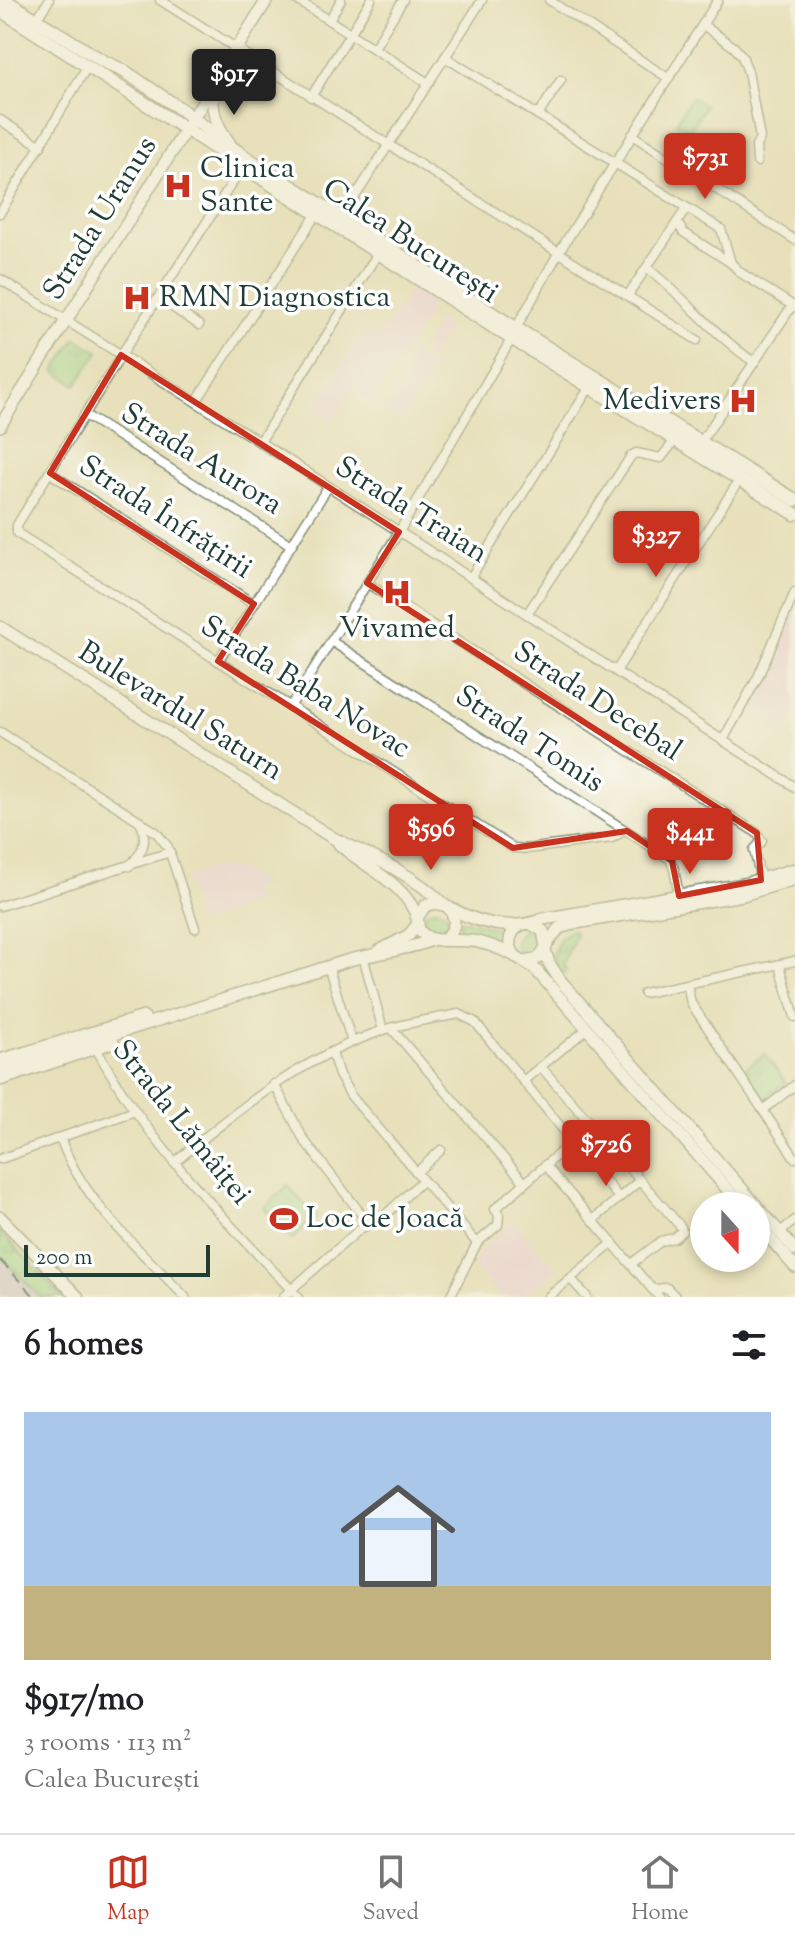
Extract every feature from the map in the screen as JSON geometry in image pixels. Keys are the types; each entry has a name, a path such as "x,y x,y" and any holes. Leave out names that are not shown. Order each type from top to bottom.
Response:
{"main road":[{"name":"Calea București","path":"5,0 124,71 192,118 242,160 378,253 795,500"},
{"name":"Strada Uranus","path":"0,426 267,0"},
{"name":"Calea București","path":"0,10 185,130 342,217 591,385 795,514"},
{"path":"216,82 213,105 216,120 242,160"},
{"name":"Bulevardul Saturn","path":"0,627 333,838 378,860 432,893 446,906 475,919 525,925"},
{"name":"Bulevardul Saturn","path":"333,838 401,892 412,904 417,922"},
{"path":"519,958 510,941 514,931 543,919 761,880 795,869"},
{"path":"519,958 539,958 559,928 576,923 743,895 795,879"},
{"path":"0,1070 328,966 436,940 448,936 454,919 446,906 434,903 425,906 409,935 369,955"},
{"path":"417,922 422,934 436,940 479,942 519,958 540,974 730,1192"},
{"path":"525,925 543,931 549,963 560,980 795,1250"},
{"path":"96,1048 206,1011 261,988"},
{"path":"0,1060 217,994 261,988"},
{"name":"Strada Lămâiței","path":"0,1080 96,1048"},
{"path":"0,1217 78,1297"},
{"path":"770,1238 795,1267"}],"street":[{"path":"36,20 49,0"},
{"path":"162,0 697,340"},
{"path":"297,0 428,83"},
{"path":"329,20 341,0"},
{"path":"311,97 371,0"},
{"path":"374,48 403,0"},
{"path":"342,217 482,0"},
{"path":"549,0 668,78"},
{"path":"290,707 399,532 559,252 718,0"},
{"path":"703,25 737,49 745,63 760,138 756,146 757,162"},
{"path":"445,57 723,231 731,263"},
{"path":"0,213 87,67"},
{"path":"538,115 561,80"},
{"path":"2,125 41,146"},
{"path":"632,135 795,240"},
{"path":"50,473 242,160"},
{"path":"628,295 686,209"},
{"path":"196,402 317,213"},
{"path":"677,222 683,232 793,306 701,442"},
{"path":"260,442 378,253"},
{"path":"647,268 669,285 723,340 754,362"},
{"name":"Strada Traian","path":"0,279 260,442 795,787"},
{"path":"158,298 199,325"},
{"path":"471,577 591,385"},
{"name":"Strada Aurora","path":"85,415 291,545"},
{"path":"527,614 631,455 661,458 676,439"},
{"name":"Strada Baba Novac","path":"50,473 16,531 513,848 527,849 612,838 622,828"},
{"name":"Strada Înfrățirii","path":"50,473 254,604"},
{"path":"616,671 740,479"},
{"path":"218,661 328,487"},
{"name":"Strada Decebal","path":"367,583 757,833 762,841 754,850 761,880"},
{"path":"723,740 758,677 795,592"},
{"name":"Strada Tomis","path":"331,641 670,859 679,896"},
{"path":"0,732 156,832 170,852 195,928"},
{"path":"129,866 141,853 144,844 145,833 140,821"},
{"path":"0,906 170,852"},
{"path":"369,955 387,1029 525,1183"},
{"path":"644,993 795,961"},
{"path":"328,966 352,1042"},
{"path":"780,966 795,1017"},
{"path":"687,985 691,1003 795,1158"},
{"path":"174,1163 257,1095 352,1042 387,1029 459,1014 475,1022 619,1198"},
{"path":"523,1081 588,1028"},
{"name":"Strada Lămâiței","path":"96,1048 135,1111 174,1163 295,1293"},
{"path":"332,1053 339,1075 351,1096 477,1243"},
{"path":"541,1067 682,1231 674,1238 661,1241 631,1264"},
{"path":"274,1084 304,1140 369,1224"},
{"path":"763,1110 795,1085"},
{"path":"0,1159 135,1111"},
{"path":"572,1142 583,1147 598,1134"},
{"path":"60,1137 70,1165 85,1189 185,1297"},
{"path":"450,1297 477,1243 498,1225 499,1215 495,1209 572,1142"},
{"path":"418,1171 441,1150"},
{"path":"545,1165 655,1293 667,1288 676,1297"},
{"path":"283,1297 295,1293 369,1224 383,1217 422,1181"},
{"path":"593,1220 639,1181"},
{"path":"779,1233 795,1220"},
{"path":"548,1297 613,1243"},
{"path":"571,1279 587,1297"}],"highlighted area":[{"path":"121,355 399,532 367,583 757,833 761,880 679,896 672,861 627,831 513,848 218,661 254,604 50,473"}],"shaded area":[{"path":"415,286 434,299 427,309 430,312 374,399 389,408 406,376 413,372 405,366 413,352 422,357 428,346 425,344 441,319 442,324 449,328 427,362 435,368 402,421 352,391 332,421 312,409 364,332 378,339"},
{"path":"795,598 795,712 783,730 746,707"},
{"path":"216,867 239,870 263,884 250,888 255,903 199,923 185,877"},
{"path":"514,1222 557,1270 524,1297 501,1297 472,1266 486,1244"},
{"path":"0,1255 40,1297 0,1297"}],"green space":[{"path":"691,97 705,105 690,131 676,123"},
{"path":"76,338 99,352 76,385 55,371"},
{"path":"436,909 445,913 449,922 445,931 436,935 427,931 423,922 427,913"},
{"path":"461,920 504,929 501,945 457,937"},
{"path":"573,929 576,935 563,964 566,970 563,975 553,953 561,937"},
{"path":"528,930 537,934 541,943 537,952 528,956 519,952 515,943 519,934"},
{"path":"765,1054 786,1083 762,1101 741,1071"},
{"path":"288,1185 316,1217 292,1240 264,1208"},
{"path":"0,1231 63,1297 40,1297 0,1255"}],"railway":[{"path":"0,1260 35,1297"},
{"path":"0,1294 3,1297"}],"place":[{"name":"Clinica Sante","path":"178,186"},
{"name":"RMN Diagnostica","path":"137,298"},
{"name":"Medivers","path":"743,401"},
{"name":"Vivamed","path":"397,592"},
{"name":"Loc de Joacă","path":"284,1219"}]}
